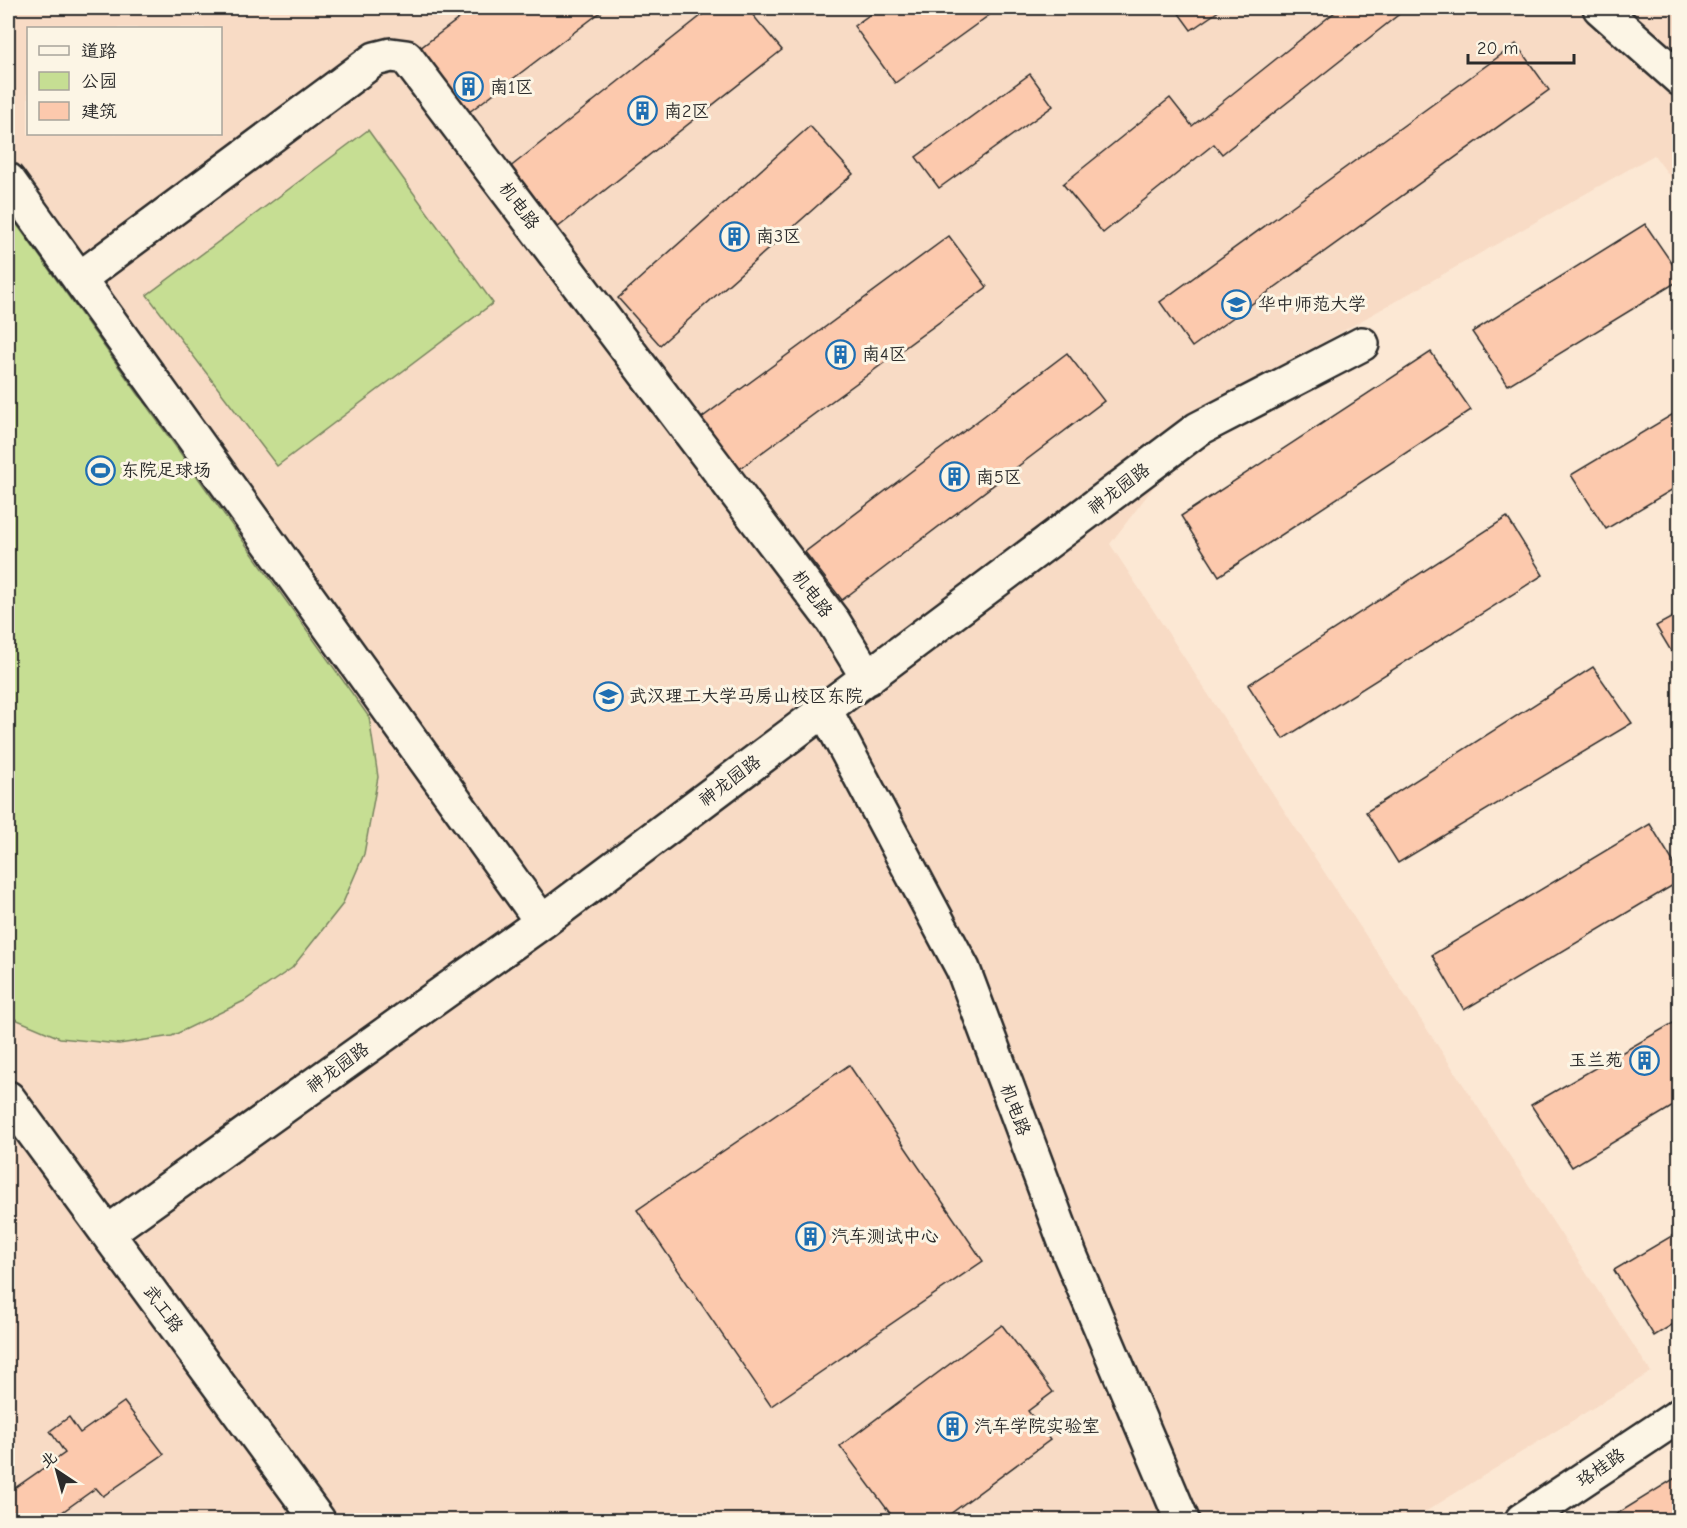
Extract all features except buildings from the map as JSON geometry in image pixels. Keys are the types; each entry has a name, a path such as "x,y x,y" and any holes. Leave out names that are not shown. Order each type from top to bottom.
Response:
{"street":[{"path":"1600,8 1680,79"},
{"name":"机电路","path":"79,279 375,59 391,55 406,57 833,621 868,678"},
{"path":"8,180 542,922"},
{"name":"神龙园路","path":"107,1233 542,922 1198,429 1362,344"},
{"name":"机电路","path":"825,710 963,969 1070,1255 1182,1521"},
{"name":"武工路","path":"8,1098 318,1521"},
{"name":"珞桂路","path":"1522,1521 1680,1415"}],"shaded area":[{"name":"武汉理工大学马房山校区东院","path":"8,8 1679,8 1679,189 1654,155 1189,418 1198,429 1110,544 1651,1372 1412,1520 8,1520"}],"green space":[{"path":"368,130 493,303 277,466 147,295"},
{"name":"东院足球场","path":"8,212 369,717 378,777 364,854 342,905 292,968 244,1001 172,1036 119,1044 60,1038 8,1016"}],"place":[{"name":"南1区","path":"469,87"},
{"name":"南2区","path":"643,111"},
{"name":"南3区","path":"735,236"},
{"name":"华中师范大学","path":"1237,304"},
{"name":"南4区","path":"841,354"},
{"name":"东院足球场","path":"100,470"},
{"name":"南5区","path":"955,477"},
{"name":"武汉理工大学马房山校区东院","path":"608,696"},
{"name":"玉兰苑","path":"1644,1060"},
{"name":"汽车测试中心","path":"810,1236"},
{"name":"汽车学院实验室","path":"953,1426"}]}
